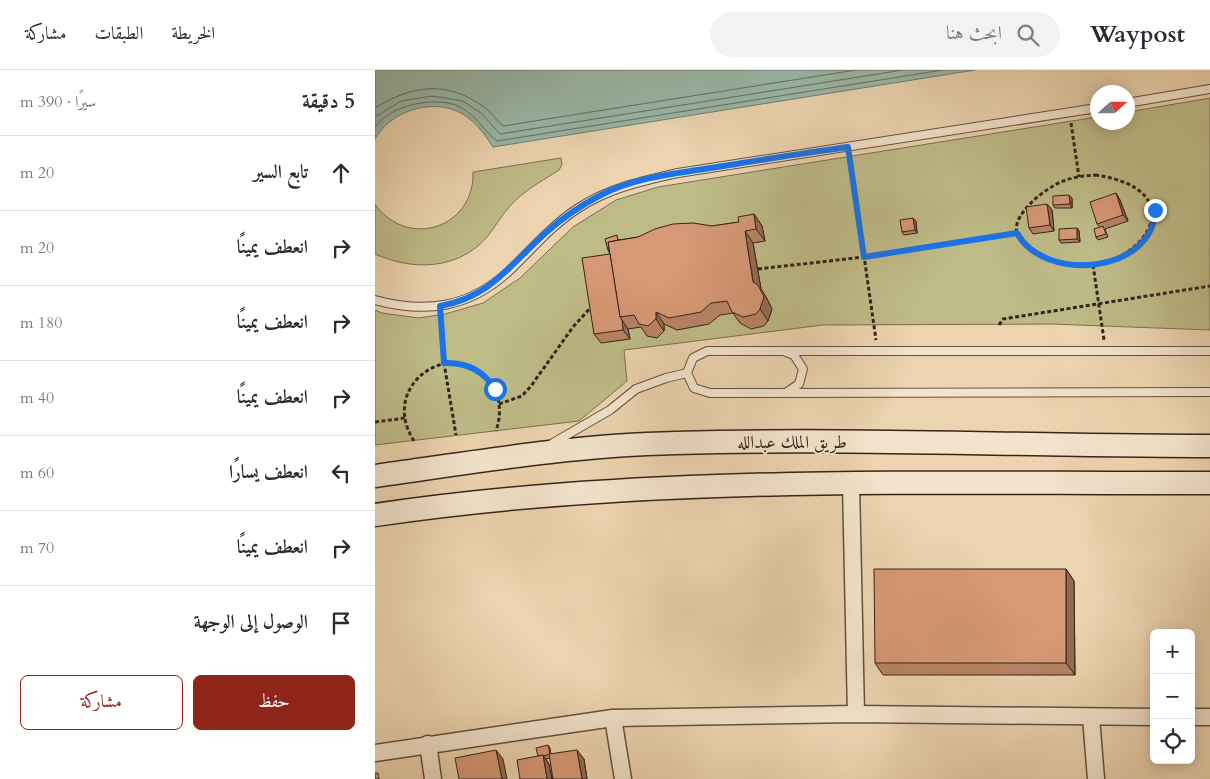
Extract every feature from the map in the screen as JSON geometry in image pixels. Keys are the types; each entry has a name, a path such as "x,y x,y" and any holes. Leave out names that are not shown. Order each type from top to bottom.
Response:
{"street":[{"name":"طريق الملك عبدالله","path":"375,476 528,456 674,443 889,442 1210,446"},
{"path":"375,515 466,502 614,489 851,484 1210,483"},
{"path":"851,484 856,714"},
{"path":"375,753 613,718 856,714 1150,717"},
{"path":"1091,717 1096,779"},
{"path":"1195,717 1210,717"},
{"path":"613,718 623,779"},
{"path":"428,744 433,779"}],"lane":[{"path":"1135,102 1210,89"},
{"path":"375,300 421,308 453,303 474,295 495,283 550,229 578,208 601,195 627,184 678,173 1090,109"},
{"path":"1210,350 707,351 693,358 687,373 694,388 701,392 1210,392"},
{"path":"783,351 794,355 800,361"},
{"path":"783,393 793,390 803,377 800,351"},
{"path":"528,456 561,440 610,410 636,389 666,378 687,373"}],"path":[{"path":"1069,112 1079,177"},
{"path":"848,147 877,351"},
{"path":"1103,176 1127,182 1151,200 1155,210 1151,230 1140,243 1113,260 1093,265 1063,264 1048,259 1033,251 1021,240 1017,233 1017,226 1024,212 1034,199 1062,181 1079,177 1103,176"},
{"path":"757,269 864,257 1017,233"},
{"path":"1093,265 1106,350"},
{"path":"999,325 1003,318 1210,286"},
{"path":"499,404 522,396 573,328 594,304"},
{"path":"440,306 444,363 457,436"},
{"path":"414,441 405,418 405,404 411,385 425,370 444,363 464,364 482,374 495,389 499,404 499,418 495,431"},
{"path":"375,422 405,418"}],"shaded area":[{"path":"1210,98 1210,330 1052,324 823,325 624,350 627,381 579,421 375,445 375,310 382,313 419,318 445,314 483,303 520,278 573,227 616,200 658,187 1090,118 1090,130 1135,130 1135,111"},
{"path":"561,158 562,165 559,170 533,186 515,201 487,237 463,256 449,261 419,265 390,260 375,254 375,204 388,218 404,226 421,229 437,226 451,219 463,207 471,191 473,172"}],"water":[{"path":"375,70 975,70 493,147 482,131 463,114 446,108 434,107 422,107 400,115 390,122 375,139"}],"building":[{"path":"1116,193 1123,215 1097,224 1090,202"},
{"path":"1069,195 1070,204 1053,205 1053,196"},
{"path":"1047,204 1050,225 1029,228 1026,207"},
{"path":"754,214 756,229 745,231 753,282 758,285 764,297 756,314 743,317 732,312 727,301 711,303 701,312 669,318 656,312 656,319 648,326 639,324 634,315 620,317 608,242 638,237 655,229 673,224 693,223 712,226 739,222 738,217"},
{"path":"913,218 915,230 902,232 900,220"},
{"path":"1103,226 1106,234 1096,237 1094,229"},
{"path":"1077,228 1077,239 1059,240 1059,229"},
{"path":"617,235 618,240 608,242 608,250 605,239"},
{"path":"610,254 623,330 594,334 582,258"},
{"path":"874,569 1066,569 1066,663 875,663"},
{"path":"548,745 550,754 538,756 536,748"},
{"path":"496,750 502,779 459,779 455,758"},
{"path":"577,750 582,779 553,779 549,754"},
{"path":"543,755 547,779 520,779 517,760"},
{"path":"375,773 378,773 379,779 375,779"}],"route":[{"path":"495,389 489,380 473,368 464,364 444,363 440,306 474,295 495,283 550,229 578,208 601,195 627,184 678,173 848,147 864,257 1017,233 1021,240 1033,251 1048,259 1063,264 1097,265 1127,253 1140,243 1151,230 1155,218 1155,210"}]}
